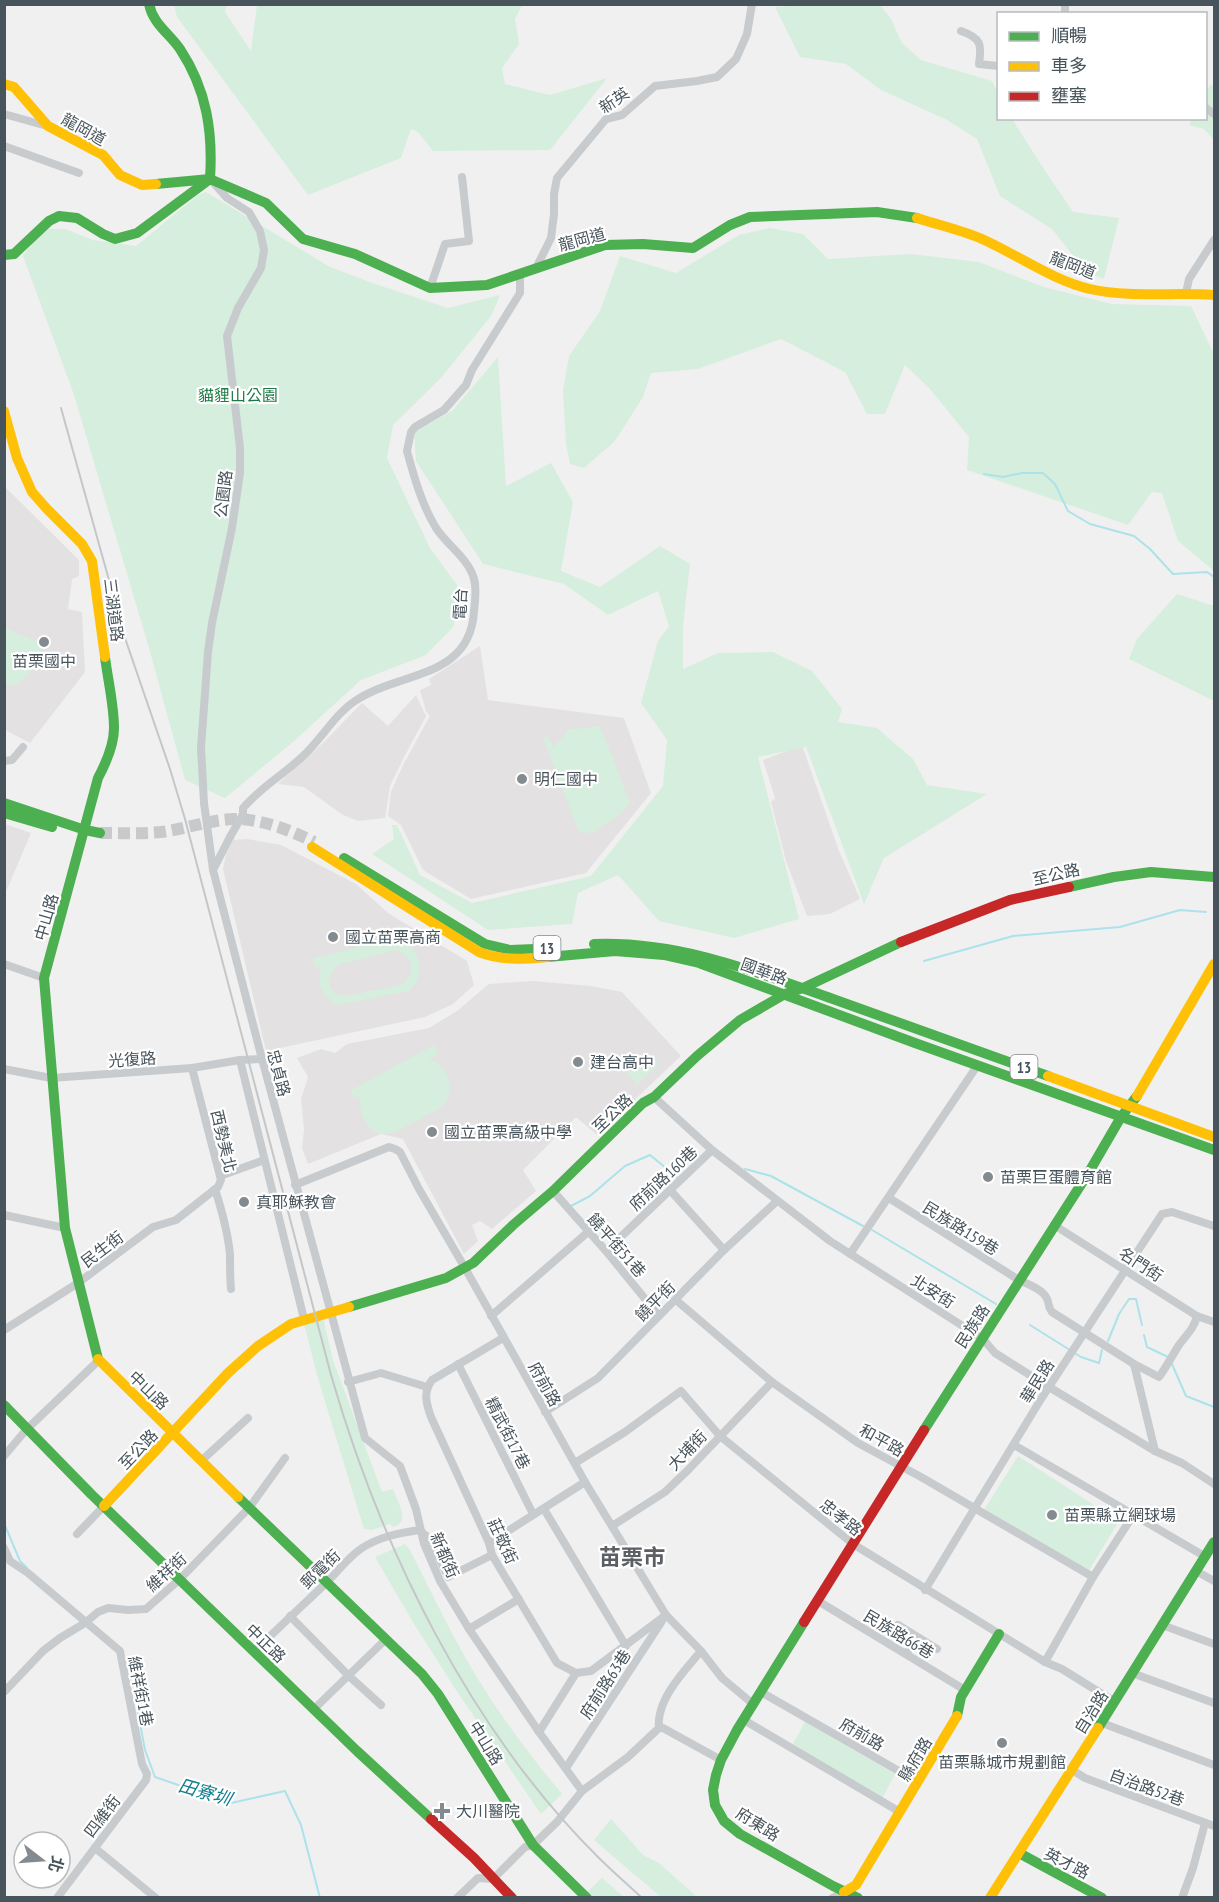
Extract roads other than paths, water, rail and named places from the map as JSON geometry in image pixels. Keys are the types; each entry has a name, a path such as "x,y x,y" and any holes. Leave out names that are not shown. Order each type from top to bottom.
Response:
{"street":[{"path":"4,255 14,254 49,221 59,216 77,218 115,239 137,233 210,179 210,128 202,92 187,60 172,39 157,25 150,12 149,4"},
{"name":"新英","path":"536,268 551,237 557,178 606,119 622,115 655,86 717,77 736,59 747,34 752,4"},
{"path":"961,31 971,35 979,44 981,48 979,64 997,66"},
{"name":"龍岡道","path":"4,84 14,87 48,126 103,155 120,175 142,185 210,179 266,203 303,239 355,254 430,288 488,285 605,245 643,244 693,248 730,225 750,218 877,212 909,216 980,238 1043,270 1074,284 1092,289 1136,294 1215,295"},
{"path":"4,114 48,126"},
{"path":"4,146 79,173"},
{"path":"430,288 445,244 469,241 462,177"},
{"name":"公園路","path":"209,840 201,748 208,652 232,528 240,473 240,448 227,336 238,308 261,268 264,250 260,231 249,212 227,198 210,179"},
{"path":"1186,293 1189,279 1215,240"},
{"name":"電台","path":"213,870 243,814 243,808 302,757 338,716 355,701 442,666 458,652 470,633 474,623 474,578 464,560 447,543 429,515 407,451 408,441 415,427 444,410 466,386 472,369 520,292 520,274"},
{"name":"三湖道路","path":"4,411 25,480 39,500 86,547 92,561 114,729 108,760 98,778 84,833"},
{"path":"4,761 12,760 22,747"},
{"path":"4,803 84,833"},
{"path":"4,813 100,836"},
{"name":"中山路","path":"84,833 62,920 44,978 44,993 65,1228 98,1361 422,1674 438,1694 533,1845 587,1898"},
{"name":"忠貞路","path":"209,840 213,870 261,1059 329,1311"},
{"name":"國華路","path":"313,845 379,878 485,944 497,949 514,951 664,946 711,957 1130,1104 1215,1137"},
{"name":"至公路","path":"77,1534 214,1388 252,1350 271,1335 304,1319 446,1278 465,1268 553,1191 643,1104 654,1097 697,1056 740,1020 785,994 803,988 909,938 1010,900 1114,876 1151,872 1215,877"},
{"name":"國華路","path":"615,946 699,963 977,1066 1215,1150"},
{"path":"4,964 44,978"},
{"name":"民族路","path":"753,1704 971,1355 1089,1172 1121,1117 1138,1095 1215,964"},
{"name":"光復路","path":"4,1069 51,1078 192,1068 261,1059"},
{"path":"240,1060 304,1319"},
{"path":"850,1254 977,1066"},
{"name":"西勢美北","path":"192,1068 221,1180 215,1189 226,1231 231,1289"},
{"name":"北安街","path":"654,1097 712,1150 830,1241 983,1339 995,1353 1155,1451 1182,1463 1215,1484"},
{"name":"府前路","path":"296,1185 389,1147 400,1152 418,1189 465,1268 544,1412 666,1615 701,1651 722,1678 753,1704"},
{"name":"府前路160巷","path":"606,1251 712,1150"},
{"path":"220,1176 264,1160"},
{"name":"民生街","path":"4,1330 78,1283 153,1227 176,1220 215,1189"},
{"path":"670,1190 724,1250"},
{"name":"饒平街51巷","path":"553,1191 659,1316"},
{"name":"民族路159巷","path":"889,1198 1040,1291 1046,1297 1047,1307 1052,1312 1134,1364 1160,1377 1195,1324 1197,1316"},
{"name":"饒平街","path":"544,1412 598,1378 724,1250 777,1201"},
{"name":"華民路","path":"925,1590 1049,1387 1162,1214 1172,1212 1215,1226"},
{"path":"4,1215 65,1228"},
{"name":"名門街","path":"1054,1225 1197,1316 1215,1322"},
{"path":"491,1316 588,1232"},
{"name":"和平路","path":"676,1300 772,1382 858,1443 1094,1577"},
{"name":"新都街","path":"329,1311 365,1438 400,1466 416,1509 419,1530 440,1581 469,1629 582,1791"},
{"path":"348,1382 381,1372 427,1387 432,1380 503,1338"},
{"path":"4,1456 26,1430 98,1361"},
{"name":"精武街17巷","path":"458,1364 533,1514"},
{"path":"1134,1364 1155,1451"},
{"name":"大埔街","path":"612,1526 665,1492 772,1382"},
{"name":"莊敬街","path":"427,1387 425,1397 431,1417 489,1543 492,1555 557,1663 576,1673"},
{"name":"忠孝路","path":"575,1463 625,1432 681,1391 720,1436 853,1544 925,1590 1115,1702"},
{"name":"中正路","path":"4,1405 83,1488 403,1794 474,1858 512,1898"},
{"path":"201,1461 248,1418"},
{"path":"1014,1445 1206,1557"},
{"name":"維祥街","path":"4,1692 42,1651 98,1612 108,1608 146,1610 180,1579 249,1508 285,1458"},
{"path":"489,1543 585,1482"},
{"path":"544,1509 626,1646"},
{"path":"1045,1662 1094,1577 1134,1514"},
{"path":"419,1530 429,1538 448,1577 492,1555"},
{"name":"郵電街","path":"254,1652 361,1549 397,1533 419,1530"},
{"name":"自治路","path":"990,1898 1215,1542"},
{"name":"維祥街1巷","path":"4,1548 10,1561 28,1573 120,1652 142,1764 147,1774 146,1780"},
{"path":"1196,1571 1215,1581"},
{"path":"469,1629 519,1599"},
{"name":"民族路66巷","path":"818,1600 966,1690"},
{"path":"539,1732 576,1673 591,1671 666,1615"},
{"name":"府前路63巷","path":"566,1768 666,1615"},
{"path":"290,1616 381,1705"},
{"path":"898,1625 937,1649"},
{"path":"1162,1625 1215,1644"},
{"name":"縣府路","path":"843,1896 856,1885 956,1719 962,1697 999,1634"},
{"path":"906,1654 918,1637"},
{"path":"314,1709 385,1640"},
{"path":"659,1728 658,1719 674,1681 701,1651"},
{"path":"1132,1673 1215,1703"},
{"name":"府前路","path":"761,1692 918,1782"},
{"name":"府東路","path":"753,1704 716,1773 713,1789 716,1808 722,1820 740,1834 843,1896 858,1898"},
{"path":"744,1720 900,1812"},
{"path":"1102,1723 1215,1765"},
{"path":"659,1728 663,1728 721,1760"},
{"path":"458,1898 478,1878 493,1879 525,1847 533,1845 557,1822 582,1791 659,1728"},
{"name":"自治路52巷","path":"1072,1770 1085,1778 1215,1826"},
{"name":"四維街","path":"57,1898 146,1780"},
{"path":"1182,1898 1205,1823"},
{"path":"95,1848 156,1898"},
{"name":"英才路","path":"1018,1853 1102,1897"},
{"path":"831,1898 843,1896"}],"waterway":[{"path":"984,474 1003,477 1022,473 1043,473 1055,484 1068,511 1090,524 1134,536 1150,549 1173,574 1207,572 1214,577"},
{"path":"924,961 1013,936 1120,927 1180,910 1206,912"},
{"path":"571,1206 590,1196 625,1166 650,1155 677,1177"},
{"path":"745,1169 771,1176 863,1226"},
{"path":"872,1230 996,1304"},
{"path":"1108,1341 1119,1314 1129,1299 1136,1299 1142,1325"},
{"path":"1030,1325 1081,1357 1099,1363 1102,1350"},
{"path":"1144,1335 1147,1347 1168,1357"},
{"path":"1171,1362 1186,1396 1214,1407"},
{"name":"田寮圳","path":"4,1523 20,1561 27,1568"},
{"name":"田寮圳","path":"137,1707 145,1750 155,1777 231,1803 285,1791 301,1825 320,1898"}],"tunnel":[{"path":"100,833 161,832 215,821 244,819 276,826 314,842"}],"railway":[{"path":"61,408 126,641 185,819 331,1375 376,1505 403,1570 435,1633 470,1694 509,1752 552,1807 598,1857 642,1898"}],"place":[{"name":"苗栗國中","path":"44,642"},
{"name":"明仁國中","path":"522,779"},
{"name":"國立苗栗高商","path":"333,937"},
{"name":"建台高中","path":"578,1062"},
{"name":"國立苗栗高級中學","path":"432,1132"},
{"name":"苗栗巨蛋體育館","path":"988,1177"},
{"name":"真耶穌教會","path":"244,1202"},
{"name":"苗栗縣立網球場","path":"1052,1515"},
{"name":"苗栗縣城市規劃館","path":"1002,1743"},
{"name":"大川醫院","path":"442,1811"}],"district":[{"name":"苗栗市","path":"632,1557"}],"park label":[{"name":"貓貍山公園","path":"238,395"}]}
